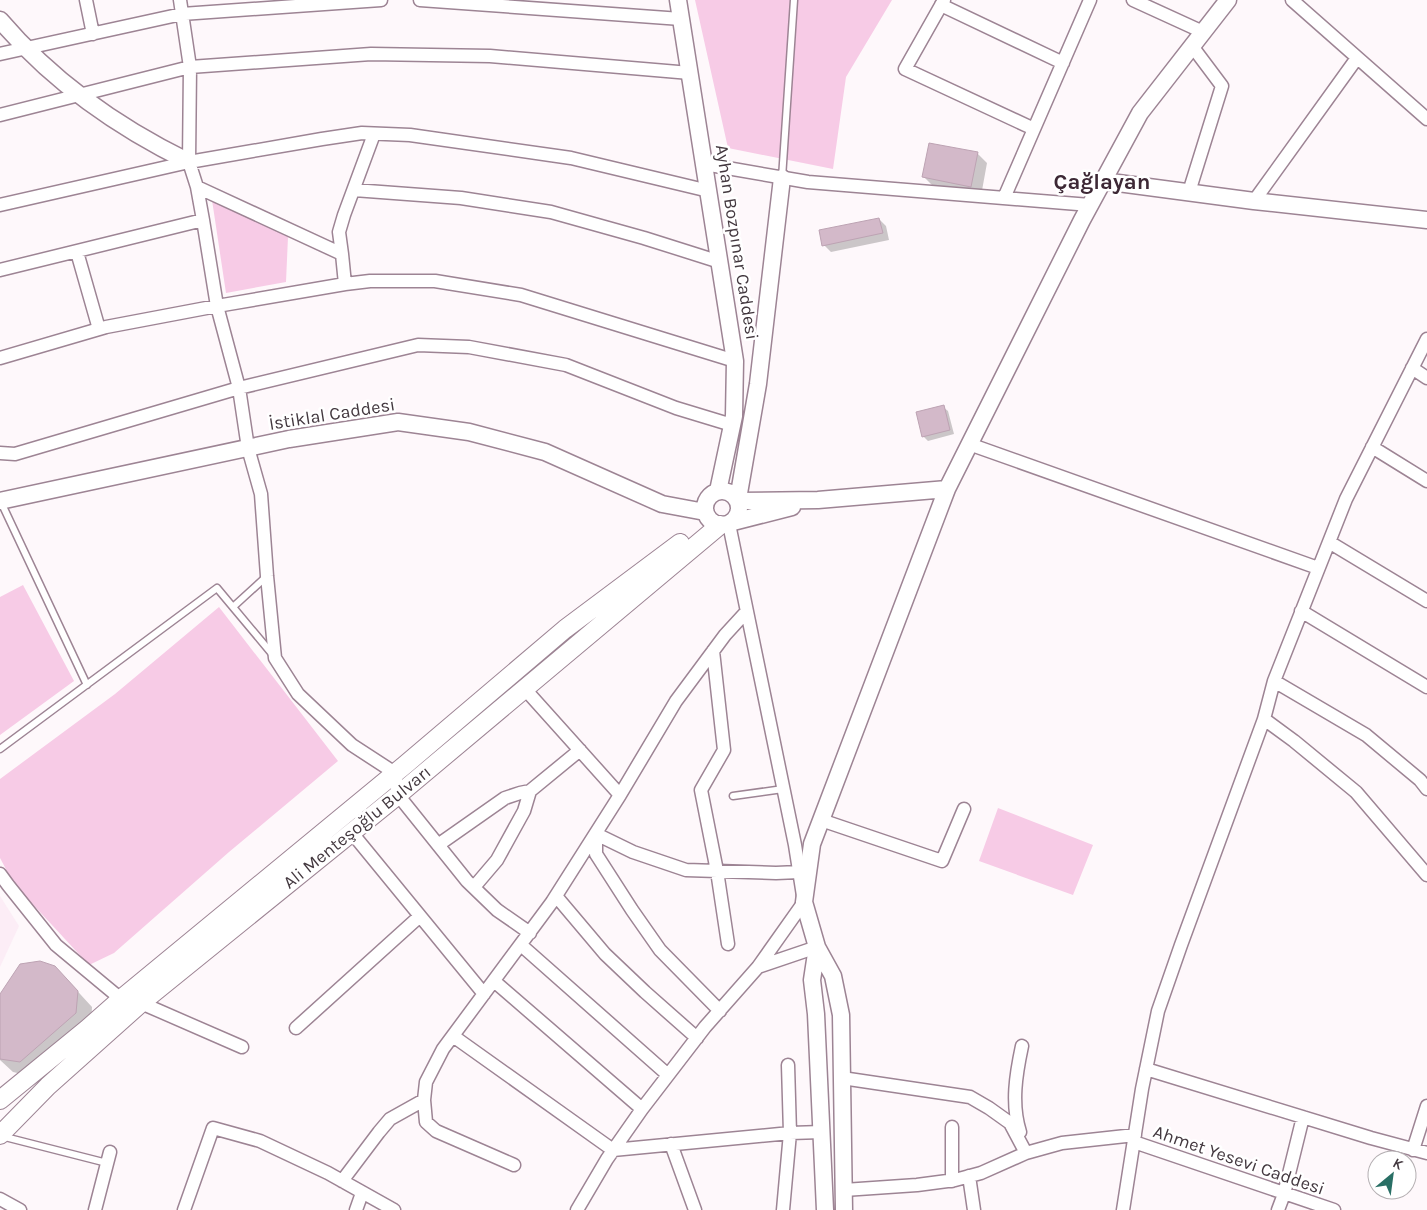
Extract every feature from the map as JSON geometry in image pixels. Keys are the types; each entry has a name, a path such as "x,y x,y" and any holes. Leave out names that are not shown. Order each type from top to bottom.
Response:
{"main road":[{"name":"Ali Menteşoğlu Bulvarı","path":"3,1136 48,1086 141,1003 398,795 719,521"},
{"name":"Ali Menteşoğlu Bulvarı","path":"0,1100 566,629 719,521"}],"street":[{"path":"86,0 92,34"},
{"path":"180,0 190,67 189,162 197,187 217,306 239,388 248,448 261,494 275,658 298,694 352,745 395,773 398,795 467,881 497,910 530,933"},
{"path":"0,54 182,14 381,0"},
{"path":"420,0 682,19"},
{"name":"Ayhan Bozpınar Caddesi","path":"678,0 735,361 734,416 718,491"},
{"path":"1004,198 1090,0"},
{"path":"1133,0 1203,32"},
{"path":"580,1209 613,1150 642,1110 697,1038 758,967 804,902 812,844 947,489 1090,205 1140,113 1228,0"},
{"path":"1292,0 1427,120"},
{"path":"1034,129 905,69 942,2 1063,63"},
{"path":"0,20 26,49 79,96 153,144 189,162"},
{"path":"1189,192 1222,86 1192,46"},
{"path":"0,116 190,67 371,54 490,56 690,73"},
{"path":"1254,200 1357,58"},
{"path":"0,205 189,162 362,133 410,135 571,158 708,191"},
{"path":"345,284 339,232 374,134"},
{"path":"704,164 808,182 1090,205"},
{"path":"719,521 738,515 740,511 738,500 757,394 782,178"},
{"path":"1103,181 1427,220"},
{"path":"197,187 342,254"},
{"path":"354,190 461,198 552,212 720,262"},
{"path":"0,270 203,220"},
{"path":"77,252 99,329"},
{"path":"0,358 99,329 217,306 370,280 435,281 521,294 735,361 757,394"},
{"path":"1123,1210 1146,1069 1158,1011 1184,936 1264,719 1274,681 1346,498 1427,338"},
{"path":"0,453 15,454 239,388 418,345 469,347 566,365 676,408 732,425"},
{"path":"1412,368 1427,378"},
{"name":"İstiklal Caddesi","path":"0,501 289,439 398,422 469,432 544,452 662,504 719,521"},
{"path":"970,444 1318,568"},
{"path":"1372,448 1427,481"},
{"path":"844,1210 841,1015 833,976 816,947 804,902 795,845 747,611 719,521 706,503 710,495 722,490 730,492 738,500 818,500 947,489"},
{"path":"719,521 818,500"},
{"path":"1329,542 1427,601"},
{"path":"514,1164 436,1131 426,1122 424,1100 426,1082 443,1049 556,896 620,795 676,701 725,635 747,611"},
{"path":"1301,611 1427,687"},
{"path":"713,651 724,750 701,790 717,871 728,944"},
{"path":"1274,681 1366,735 1425,781"},
{"path":"524,688 620,795"},
{"path":"1264,719 1294,740 1356,792 1427,875"},
{"path":"438,845 505,798 530,791 580,750"},
{"path":"474,887 497,860 524,811 530,791"},
{"path":"821,820 942,860 964,809"},
{"path":"352,833 484,994"},
{"path":"596,834 633,852 686,870 799,872"},
{"path":"596,834 596,854 660,950 720,1011"},
{"path":"0,874 56,946 121,999"},
{"path":"556,896 605,954 697,1038"},
{"path":"296,1028 420,916"},
{"path":"520,945 668,1075"},
{"path":"758,967 816,947"},
{"path":"816,947 812,980 816,1014 825,1210"},
{"path":"494,981 642,1110"},
{"path":"141,1003 242,1047"},
{"path":"453,1036 613,1150 790,1133 822,1132"},
{"path":"1022,1046 1016,1075 1015,1105 1018,1125 1026,1153"},
{"path":"783,1210 790,1133 788,1065"},
{"path":"1146,1069 1413,1150 1427,1106"},
{"path":"842,1078 970,1097 1010,1123 1026,1153"},
{"path":"342,1181 378,1132 390,1119 424,1100"},
{"path":"1278,1210 1284,1194 1303,1117"},
{"path":"952,1126 952,1181"},
{"path":"184,1210 213,1128 260,1142 328,1172 394,1210"},
{"path":"844,1190 952,1181 1008,1162 1026,1153 1062,1143 1134,1139"},
{"name":"Ahmet Yesevi Caddesi","path":"1134,1139 1284,1194 1334,1210"},
{"path":"671,1144 695,1210"},
{"path":"95,1210 108,1158"},
{"path":"970,1176 974,1210"},
{"path":"356,1210 362,1193"},
{"path":"0,1199 20,1210"}],"lane":[{"path":"782,178 794,0"},
{"path":"0,501 86,685"},
{"path":"233,607 267,576"},
{"path":"0,749 217,588 275,658"},
{"path":"733,796 783,789"},
{"path":"3,1136 108,1158"}],"shaded area":[{"path":"695,0 892,0 846,77 833,169 728,148"},
{"path":"212,200 288,237 286,282 226,293"},
{"path":"23,585 74,681 0,735 0,597"},
{"path":"219,607 338,761 229,852 114,953 89,965 14,884 0,858 0,779 115,694"},
{"path":"998,808 1093,845 1073,895 979,861"},
{"path":"0,896 19,926 0,967"}],"building":[{"path":"929,143 978,152 971,187 922,177"},
{"path":"879,218 883,233 822,246 819,230"},
{"path":"944,405 950,430 922,437 916,412"},
{"path":"40,961 55,966 78,991 76,1013 20,1062 0,1059 0,994 20,964"}],"district":[{"name":"Çağlayan","path":"1102,181"}]}
